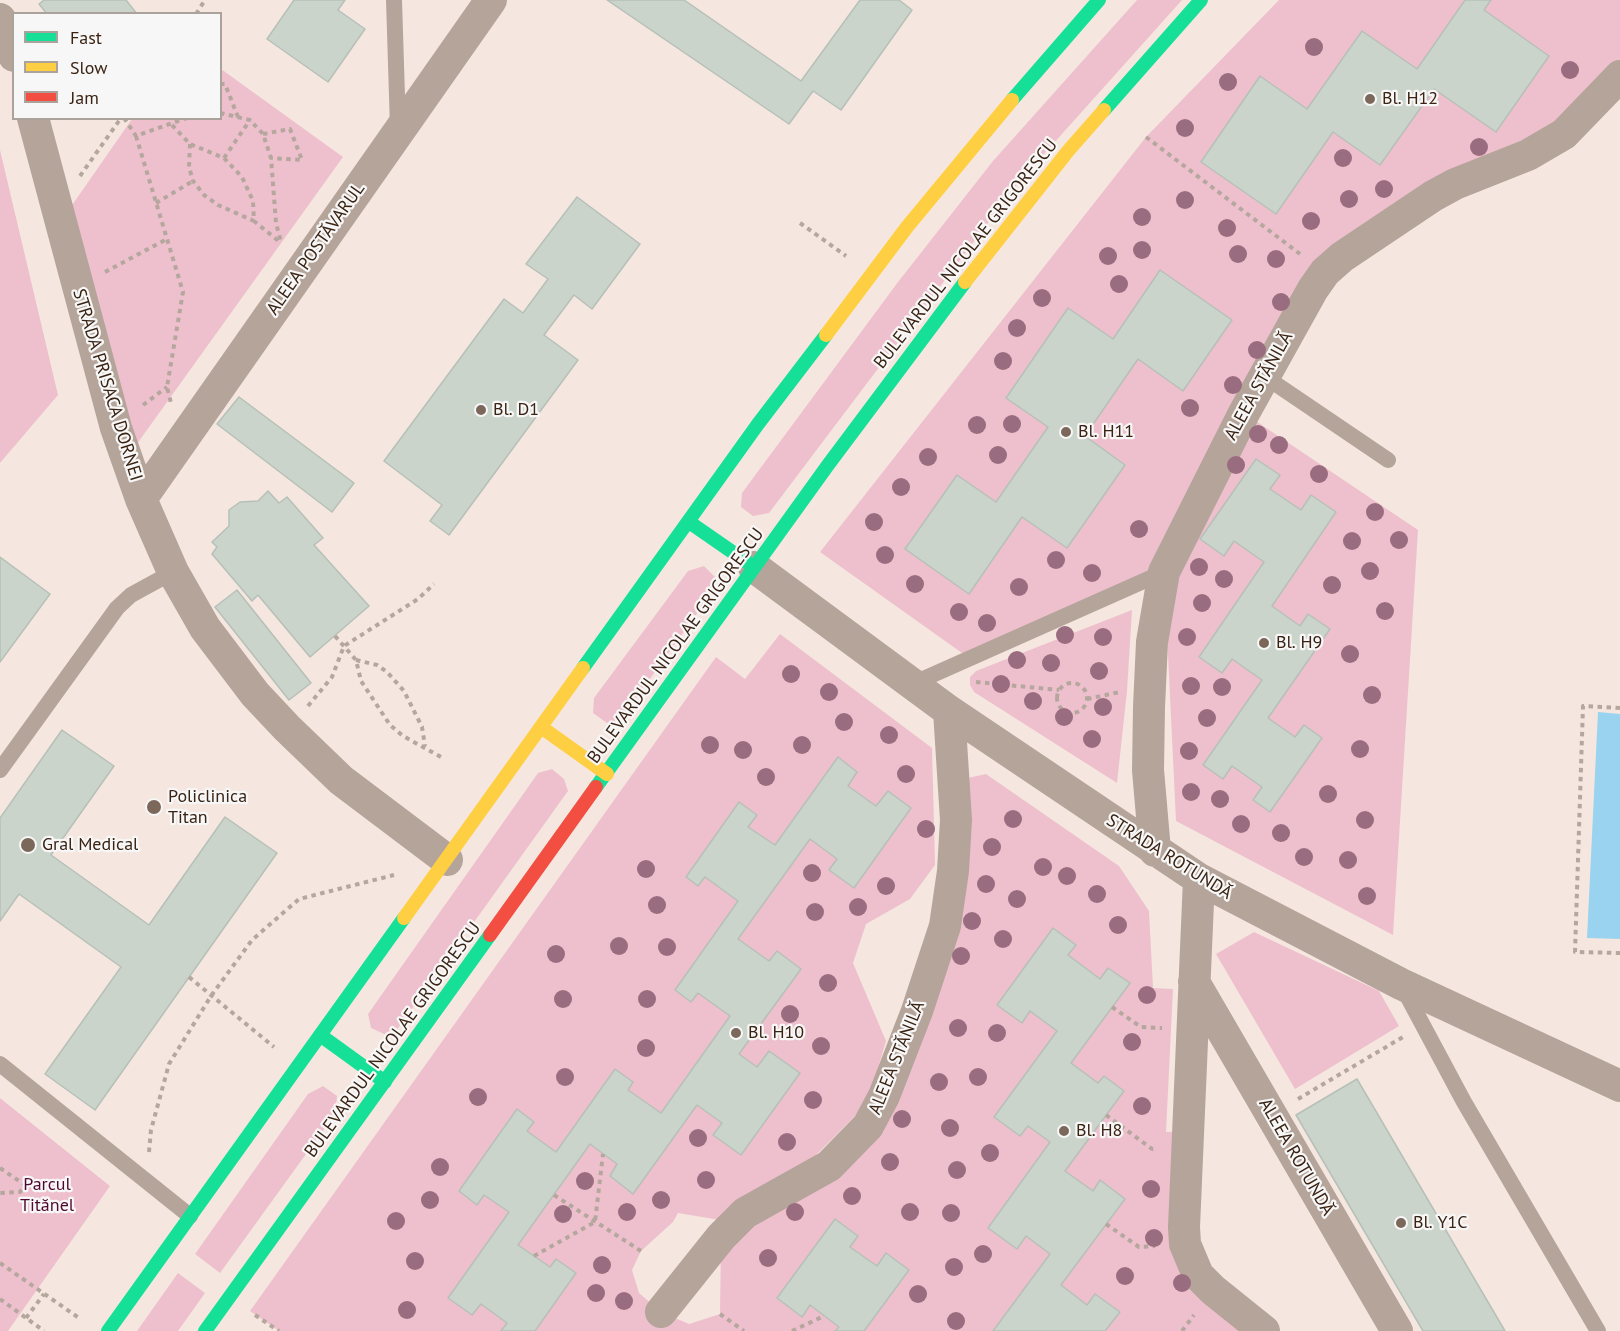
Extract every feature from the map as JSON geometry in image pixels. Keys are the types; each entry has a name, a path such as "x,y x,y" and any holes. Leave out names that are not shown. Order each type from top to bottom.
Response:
{"main road":[{"path":"108,1331 541,727 871,274 963,158 1098,0"},
{"name":"BULEVARDUL NICOLAE GRIGORESCU","path":"206,1331 754,567 929,328 1019,212 1121,88 1201,0"},
{"path":"689,522 754,567"},
{"path":"541,727 607,774"},
{"path":"320,1035 385,1082"}],"street":[{"name":"ALEEA POSTĂVARUL","path":"141,499 490,0"},
{"path":"0,19 12,51"},
{"name":"ALEEA STĂNILĂ","path":"1155,851 1148,770 1149,707 1152,642 1164,572 1178,540 1264,376 1325,272 1342,256 1433,196 1547,145 1570,128 1620,76"},
{"name":"STRADA PRISACA DORNEI","path":"34,120 116,428 141,499 173,572 205,628 255,694 287,728 341,780 447,860"},
{"name":"STRADA ROTUNDĂ","path":"754,567 949,711 1199,879 1401,984 1620,1086"},
{"name":"ALEEA STĂNILĂ","path":"661,1312 721,1237 745,1213 829,1166 868,1126 884,1096 917,1011 945,926 953,871 956,820 949,711"},
{"path":"1199,879 1185,1244 1198,1275 1264,1331"},
{"name":"ALEEA ROTUNDĂ","path":"1194,982 1397,1331"}],"lane":[{"path":"393,0 398,132"},
{"path":"1264,376 1388,460"},
{"path":"0,770 117,608 131,595 173,572"},
{"path":"912,684 1164,572"},
{"path":"1401,984 1470,1112 1598,1331"},
{"path":"0,1064 190,1216"}],"path":[{"path":"222,84 225,84 238,117"},
{"path":"190,144 189,167 194,181 204,195 218,205 254,221 281,243 276,223 272,158 263,134 250,120 222,113"},
{"path":"57,208 121,120"},
{"path":"124,120 136,136 183,292 167,387 169,399 189,432"},
{"path":"136,136 182,120"},
{"path":"224,158 250,120"},
{"path":"172,124 190,144 224,158 242,177 253,201 254,221"},
{"path":"263,134 290,129 302,160 272,158"},
{"path":"1146,137 1325,272"},
{"path":"156,203 194,181"},
{"path":"800,223 871,274"},
{"path":"77,286 167,239"},
{"path":"287,728 332,677 344,646 418,598 434,584"},
{"path":"335,636 356,660 361,681 390,725 403,736 441,757"},
{"path":"356,660 377,665 387,672 404,691 422,727 426,747"},
{"path":"954,665 970,681 1059,690 1072,682 1081,686 1087,699 1082,708 1074,713 1061,708 1057,700 1059,690"},
{"path":"1620,708 1583,706 1575,952 1620,953"},
{"path":"146,1183 151,1130 169,1064 211,996 252,940 299,899 354,887 447,860"},
{"path":"189,977 297,1066"},
{"path":"1112,1007 1141,1027 1193,1029"},
{"path":"1272,1115 1423,1025"},
{"path":"1106,1115 1152,1149 1187,1153"},
{"path":"595,1222 603,1154"},
{"path":"0,1168 25,1185 20,1192 0,1192"},
{"path":"554,1195 641,1251"},
{"path":"534,1256 595,1222"},
{"path":"1106,1224 1139,1247 1185,1244"},
{"path":"0,1263 88,1325"},
{"path":"26,1318 44,1293"},
{"path":"0,1299 44,1331"},
{"path":"720,1314 744,1331"},
{"path":"792,1331 824,1316"}],"green space":[{"path":"1137,0 1182,0 1019,182 769,513 753,516 741,507 742,493 898,282 993,161"},
{"path":"1279,0 1620,0 1620,76 1583,115 1342,257 1244,413 1418,530 1393,935 1176,821 1164,572 969,658 820,552 1146,137"},
{"path":"222,70 343,157 129,455 61,221 131,120 222,120"},
{"path":"0,150 58,395 0,463"},
{"path":"704,566 715,577 714,590 621,719 607,723 593,713 594,698 688,571"},
{"path":"1132,610 1127,691 1117,783 974,692 970,685 970,677 976,671"},
{"path":"780,634 932,748 935,865 910,899 866,924 853,963 886,1041 872,1088 860,1111 805,1166 720,1220 678,1213 673,1222 641,1251 632,1270 639,1293 661,1312 689,1324 720,1314 721,1237 745,1213 758,1204 829,1166 868,1126 876,1113 917,1011 945,926 953,871 956,820 954,781 986,774 1119,866 1149,911 1153,988 1173,989 1166,1132 1188,1131 1185,1245 1198,1275 1264,1331 279,1331 250,1311 716,657 745,679"},
{"path":"552,769 564,779 568,791 396,1031 384,1034 371,1028 368,1014 538,773"},
{"path":"1254,932 1379,991 1399,1026 1295,1089 1216,954"},
{"path":"323,1086 337,1096 335,1114 220,1273 195,1254 308,1094"},
{"name":"Parcul Titănel","path":"0,1098 110,1186 8,1331 0,1331"},
{"path":"178,1273 205,1293 178,1331 137,1331"}],"water":[{"path":"1598,712 1620,714 1620,939 1587,938"}],"building":[{"path":"44,0 126,0 135,12 45,12 39,4"},
{"path":"294,0 345,0 338,10 365,29 328,82 267,39"},
{"path":"607,0 684,0 801,81 860,0 899,0 912,10 841,110 813,91 789,124"},
{"name":"Bl. H12","path":"1465,0 1491,0 1484,10 1549,56 1496,132 1434,89 1380,165 1333,132 1276,214 1201,162 1260,76 1307,109 1362,31 1417,69"},
{"name":"Bl. D1","path":"577,197 640,244 592,309 574,295 544,335 578,360 449,535 430,521 442,505 384,461 504,299 523,313 548,279 526,264"},
{"name":"Bl. H11","path":"1160,270 1232,320 1183,391 1138,359 1085,436 1125,465 1067,548 1022,517 969,594 905,549 957,475 996,502 1048,427 1006,398 1068,308 1113,339"},
{"path":"239,397 354,483 332,512 217,424"},
{"name":"Bl. H9","path":"1256,459 1280,475 1270,489 1301,510 1311,495 1336,512 1272,606 1300,626 1308,614 1330,629 1268,718 1295,737 1304,725 1322,738 1270,812 1253,800 1262,787 1232,766 1223,779 1203,765 1262,680 1232,659 1222,673 1199,657 1264,562 1234,541 1224,556 1200,539"},
{"path":"268,491 279,503 287,497 323,538 314,545 369,606 310,657 258,595 252,601 212,554 217,547 212,542 229,526 229,510 240,502 258,501"},
{"path":"0,557 50,594 0,662"},
{"path":"237,590 311,683 289,700 215,607"},
{"name":"Policlinica Titan","path":"62,730 114,766 51,855 149,925 225,817 277,853 95,1110 45,1074 121,967 19,894 0,921 0,818"},
{"name":"Bl. H10","path":"838,757 857,772 848,786 876,806 888,791 911,808 854,888 829,870 837,859 810,839 738,939 769,961 777,951 801,969 739,1054 757,1067 769,1051 800,1073 741,1155 713,1135 722,1123 697,1105 633,1194 610,1176 617,1164 590,1144 518,1245 550,1267 556,1259 576,1273 535,1331 501,1331 507,1323 481,1304 472,1315 448,1298 509,1212 484,1195 477,1205 459,1191 517,1109 534,1122 527,1131 556,1152 615,1069 633,1082 628,1090 661,1113 730,1016 698,993 691,1002 675,990 738,901 705,877 698,886 686,877 739,802 757,815 748,827 775,845"},
{"name":"Bl. H8","path":"1053,928 1076,945 1068,955 1100,979 1108,968 1130,983 1071,1063 1098,1083 1104,1076 1124,1091 1065,1171 1093,1191 1100,1180 1125,1199 1061,1285 1087,1305 1095,1294 1120,1312 1105,1331 993,1331 1050,1254 1026,1236 1017,1249 988,1228 1050,1142 1028,1126 1020,1136 994,1117 1057,1031 1030,1011 1022,1023 997,1005"},
{"name":"Bl. Y1C","path":"1357,1079 1505,1331 1423,1331 1296,1115"},
{"path":"835,1219 858,1236 850,1247 877,1266 886,1253 909,1270 864,1331 835,1331 839,1327 810,1305 802,1317 777,1298"}],"traffic: fast":[{"path":"1012,100 1099,0"},
{"path":"1104,110 1201,0"},
{"path":"596,787 828,465 965,282"},
{"path":"583,668 758,424 826,335"},
{"path":"689,522 754,567"},
{"path":"108,1331 404,918"},
{"path":"205,1331 490,935"},
{"path":"320,1035 385,1082"}],"traffic: slow":[{"path":"826,335 907,227 1012,100"},
{"path":"965,282 1068,151 1104,110"},
{"path":"404,918 583,668"},
{"path":"541,727 607,774"}],"traffic: jam":[{"path":"490,935 596,787"}],"place":[{"name":"Bl. H12","path":"1370,99"},
{"name":"Bl. D1","path":"481,410"},
{"name":"Bl. H11","path":"1066,432"},
{"name":"Bl. H9","path":"1264,643"},
{"name":"Policlinica Titan","path":"154,807"},
{"name":"Gral Medical","path":"28,845"},
{"name":"Bl. H10","path":"736,1033"},
{"name":"Bl. H8","path":"1064,1131"},
{"name":"Bl. Y1C","path":"1401,1223"}]}
